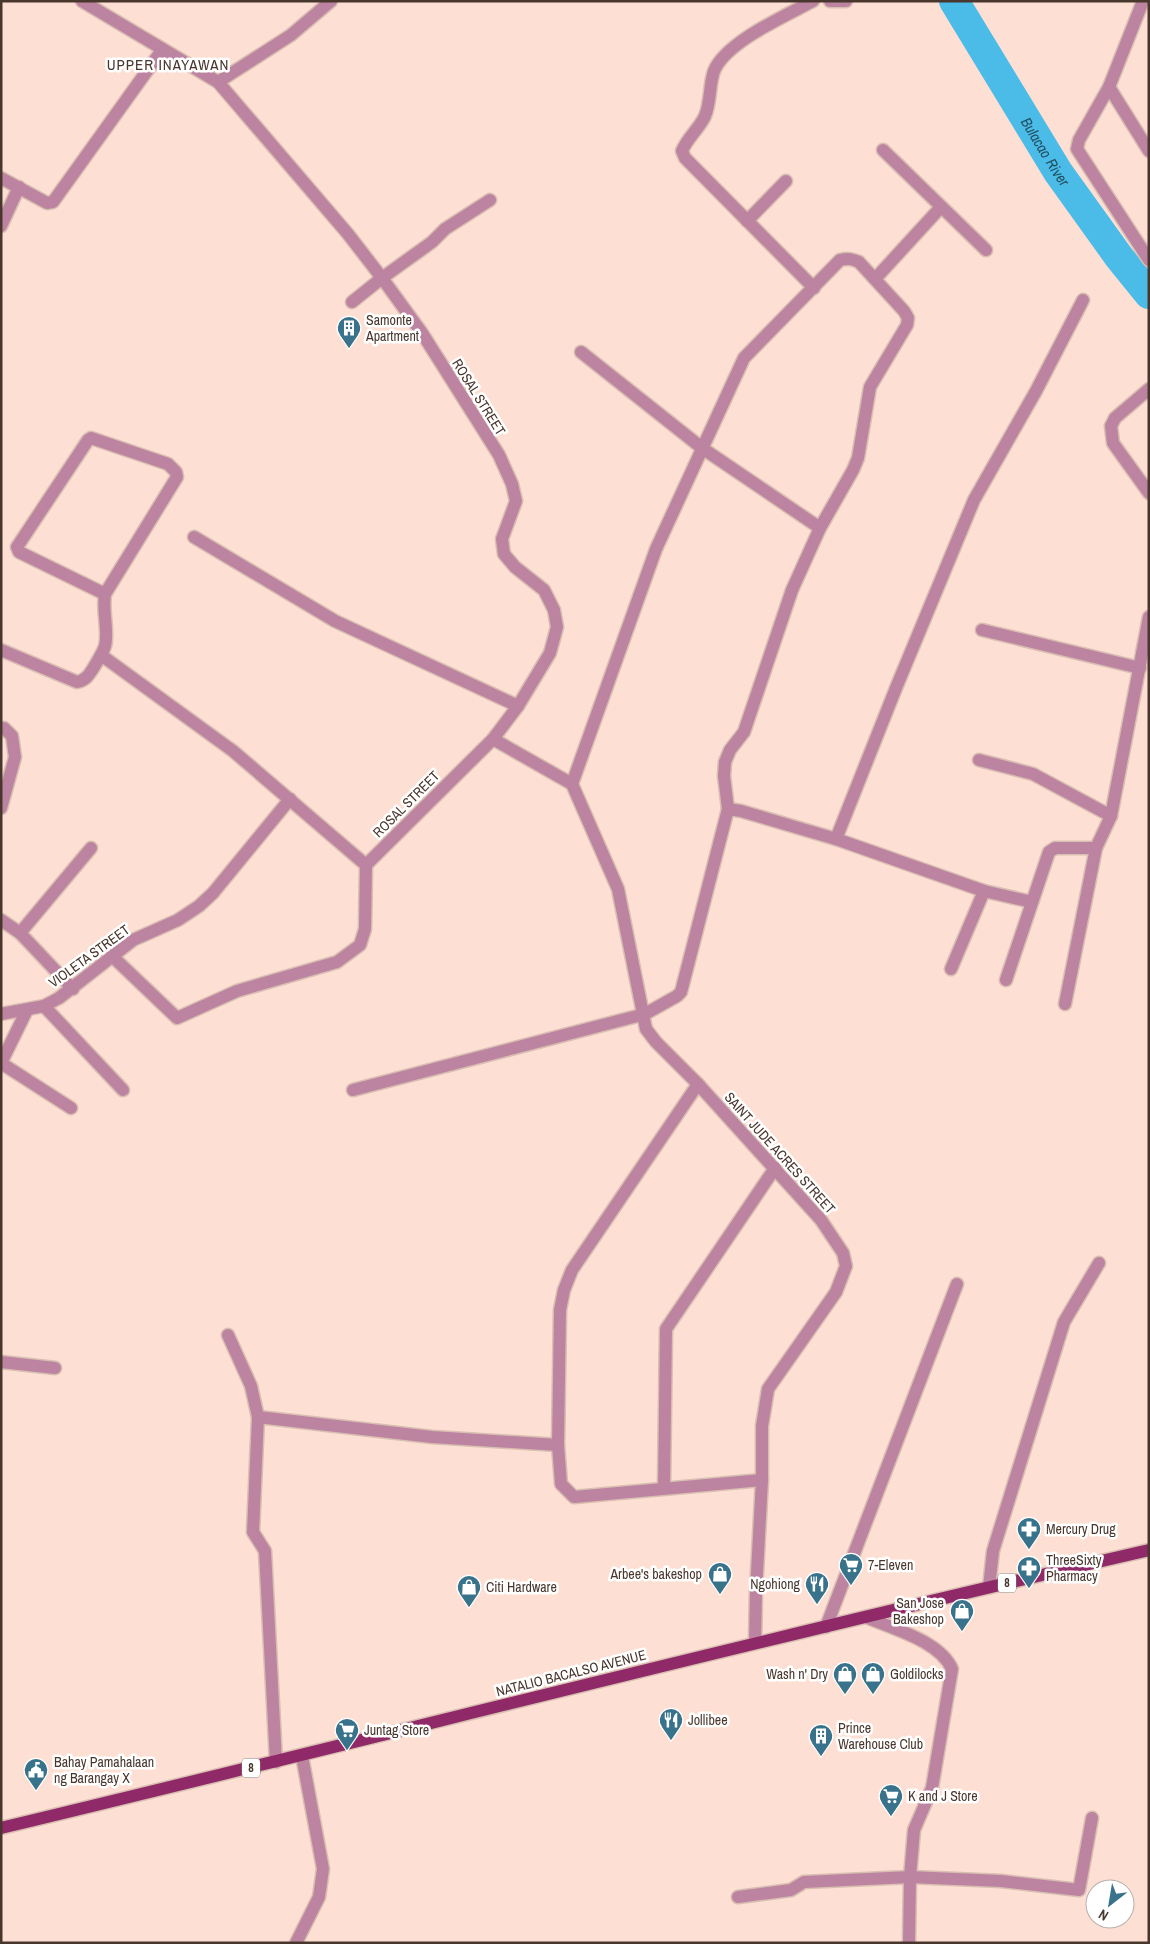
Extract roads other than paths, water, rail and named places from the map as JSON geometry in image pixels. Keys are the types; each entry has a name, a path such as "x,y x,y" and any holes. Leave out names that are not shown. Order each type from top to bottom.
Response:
{"main road":[{"name":"NATALIO BACALSO AVENUE","path":"1,1828 302,1756 755,1643 1149,1550"}],"street":[{"name":"ROSAL STREET","path":"82,1 218,82 348,234 422,333 499,455 512,484 516,501 502,539 504,554 515,567 544,590 554,610 557,627 550,653 518,706 493,739 366,865"},
{"path":"218,82 290,35 331,1"},
{"path":"813,1 773,22 727,52 720,59 713,73 706,114 684,144 682,151 685,158 814,288"},
{"path":"830,1 846,1"},
{"path":"1143,1 1108,87 1079,140 1077,149 1149,260"},
{"path":"1,178 47,202 53,202 162,50"},
{"path":"1108,87 1148,148"},
{"path":"883,150 986,250"},
{"path":"747,221 786,181"},
{"path":"1,226 19,187"},
{"path":"352,302 432,242 444,229 490,200"},
{"path":"875,279 941,207"},
{"path":"353,1090 644,1014 681,992 728,809 724,776 725,762 730,750 744,732 792,590 820,528 858,458 870,387 907,325 908,318 904,311 859,262 846,258 840,260 744,358 656,549 572,784 493,739"},
{"path":"836,840 896,688 974,500 1036,391 1083,300"},
{"path":"580,352 702,448 820,528"},
{"path":"1149,389 1115,418 1111,426 1113,443 1149,493"},
{"path":"1,650 77,682 84,680 90,675 105,645 106,634 103,608 105,594 177,476 176,472 168,464 91,438 17,547 19,552 105,594"},
{"path":"194,537 335,621 518,706"},
{"path":"1065,1004 1096,848 1111,816 1149,617"},
{"path":"982,630 1140,668"},
{"path":"101,655 233,750 366,865 365,929 360,945 337,962 236,991 177,1018 112,956"},
{"path":"1,808 16,757 12,736 4,728"},
{"path":"979,760 1032,774 1111,816"},
{"name":"SAINT JUDE ACRES STREET","path":"572,784 618,889 646,1029 822,1220 844,1254 846,1266 836,1292 768,1390 762,1426 762,1480 755,1643"},
{"name":"VIOLETA STREET","path":"1,1014 44,1006 73,989 133,940 178,920 199,906 213,893 290,799"},
{"path":"728,809 741,811 836,840 984,891 1032,902"},
{"path":"20,932 91,848"},
{"path":"1006,980 1049,852 1052,849 1058,848 1096,848"},
{"path":"951,969 984,891"},
{"path":"1,920 20,932 73,989"},
{"path":"44,1006 123,1090"},
{"path":"27,1010 1,1063 71,1108"},
{"path":"698,1084 572,1270 564,1290 560,1310 558,1445 561,1484 574,1497 762,1480"},
{"path":"664,1488 666,1329 775,1168"},
{"path":"989,1587 996,1542 1064,1322 1099,1263"},
{"path":"826,1627 957,1284"},
{"path":"228,1335 251,1386 258,1417 253,1532 265,1551 276,1762"},
{"path":"1,1362 55,1368"},
{"path":"258,1417 432,1436 558,1445"},
{"path":"866,1617 921,1640 939,1651 948,1660 952,1669 932,1788 914,1830 910,1876 909,1943"},
{"path":"296,1943 319,1897 323,1869 302,1756"},
{"path":"738,1897 791,1890 804,1882 910,1876 1002,1881 1079,1890 1092,1818"}],"waterway":[{"name":"Bulacao River","path":"954,1 1058,172 1119,257 1149,294"}],"place":[{"name":"Samonte Apartment","path":"349,349"},
{"name":"Mercury Drug","path":"1029,1550"},
{"name":"7-Eleven","path":"851,1586"},
{"name":"ThreeSixty Pharmacy","path":"1029,1589"},
{"name":"Arbee's bakeshop","path":"720,1595"},
{"name":"Ngohiong","path":"817,1605"},
{"name":"Citi Hardware","path":"469,1608"},
{"name":"San Jose Bakeshop","path":"962,1632"},
{"name":"Wash n' Dry","path":"845,1695"},
{"name":"Goldilocks","path":"873,1695"},
{"name":"Jollibee","path":"671,1741"},
{"name":"Juntag Store","path":"347,1751"},
{"name":"Prince Warehouse Club","path":"821,1757"},
{"name":"Bahay Pamahalaan ng Barangay X","path":"36,1791"},
{"name":"K and J Store","path":"891,1817"}],"district":[{"name":"UPPER INAYAWAN","path":"168,64"}]}
